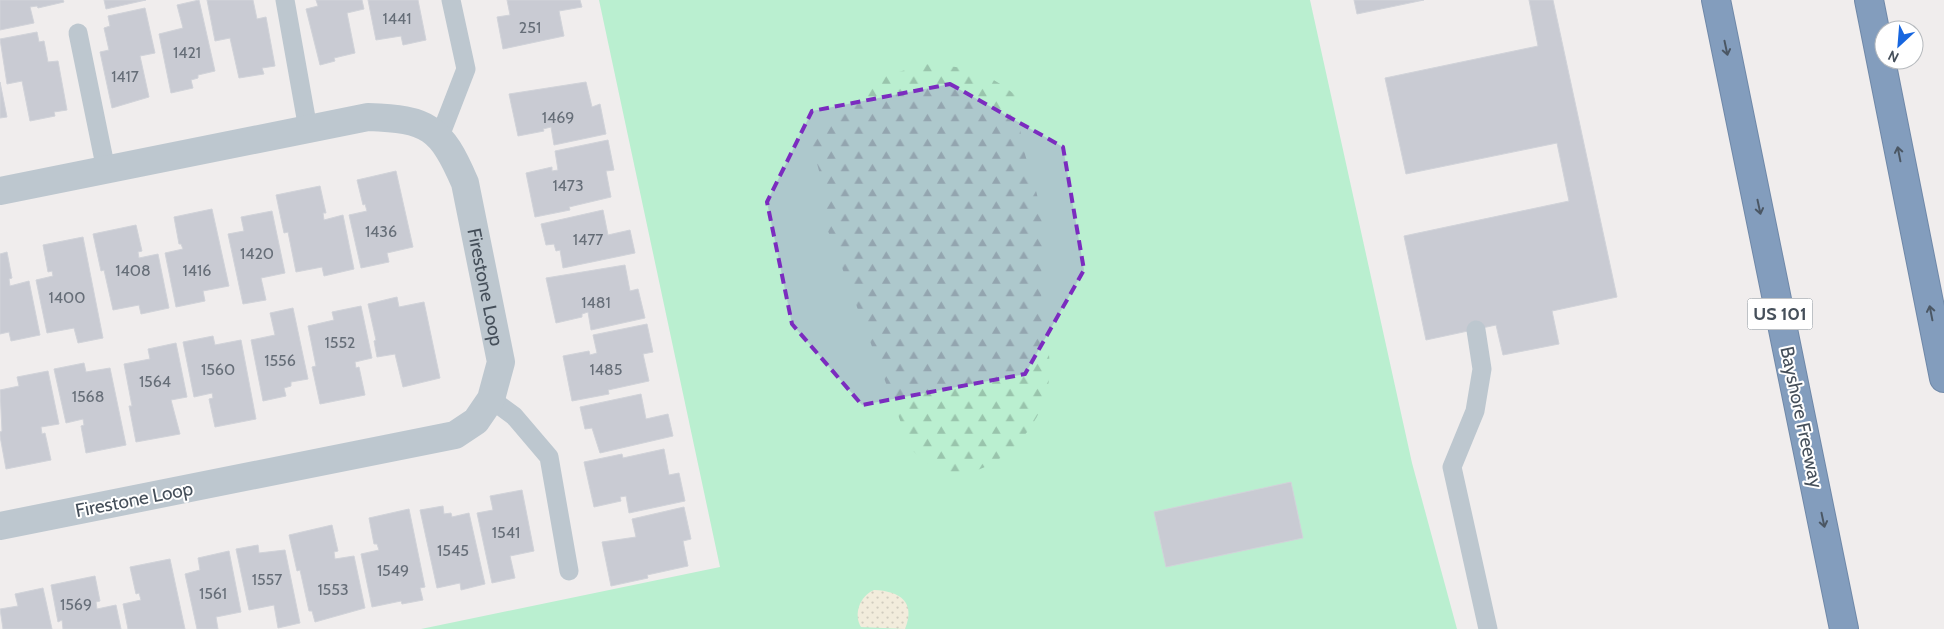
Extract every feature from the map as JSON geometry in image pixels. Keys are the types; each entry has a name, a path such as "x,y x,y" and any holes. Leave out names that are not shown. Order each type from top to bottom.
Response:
{"highway":[{"name":"Bayshore Freeway","path":"1716,0 1844,629"},
{"path":"1869,0 1944,378"}],"street":[{"name":"Firestone Loop","path":"0,191 368,117 395,118 420,123 440,136 455,160 465,183 501,362 491,399 476,421 455,435 10,524"}],"lane":[{"path":"285,0 308,129"},
{"path":"440,136 466,69 451,0"},
{"path":"78,33 106,170"},
{"path":"1476,330 1482,369 1475,411 1452,467 1488,629"},
{"path":"491,399 514,416 549,457 569,571"}],"highlighted area":[{"path":"950,84 1063,147 1084,270 1025,374 862,405 792,324 767,202 812,111"}],"green space":[{"path":"599,0 1310,0 1412,463 1457,629 421,629 720,567"},
{"path":"924,64 952,66 974,71 995,80 1018,97 1020,128 1025,156 1037,193 1042,223 1041,293 1050,365 1045,398 1040,411 1026,434 1007,453 985,467 954,474 936,468 911,449 825,223 825,193 812,145 821,125 877,79"}],"sand":[{"path":"874,590 898,596 907,605 908,620 905,629 861,627 858,617 859,606 865,596"}],"building":[{"path":"0,0 63,0 64,2 38,8 37,6 30,7 34,23 0,30"},
{"path":"104,0 146,0 106,9"},
{"path":"199,0 215,71 198,75 198,78 191,80 193,88 171,93 159,34 183,28 177,5"},
{"path":"207,0 253,0 257,19 266,17 275,66 262,68 264,74 239,78 230,38 215,41"},
{"path":"316,0 362,0 364,9 347,13 355,53 334,58 335,61 320,65 306,9 318,6"},
{"path":"368,0 418,0 426,40 403,45 401,36 376,40"},
{"path":"507,0 580,0 582,7 559,11 564,36 503,49 497,17 510,15"},
{"path":"1354,0 1424,0 1357,14"},
{"path":"1529,0 1553,0 1617,297 1552,311 1559,344 1503,355 1496,325 1426,340 1404,236 1569,201 1557,143 1406,174 1385,78 1538,46"},
{"path":"145,8 155,53 140,56 149,97 112,108 100,52 109,50 104,28 110,26 108,16"},
{"path":"37,32 39,42 44,41 48,62 58,61 67,110 54,112 55,116 30,121 22,81 7,84 0,39"},
{"path":"0,82 7,117 0,118"},
{"path":"586,82 592,107 600,104 606,134 554,145 551,127 543,129 544,131 518,136 509,94"},
{"path":"608,140 614,170 606,171 611,197 569,207 570,210 535,217 526,173 552,167 552,171 558,170 555,151"},
{"path":"396,171 413,247 387,253 389,262 361,268 349,215 367,211 365,204 363,205 357,180"},
{"path":"320,186 326,213 323,213 324,220 343,215 354,269 324,276 322,267 296,272 288,232 284,233 276,195"},
{"path":"212,209 229,286 203,291 205,301 176,307 165,253 183,249 181,244 179,244 174,217"},
{"path":"603,210 608,235 630,230 635,253 563,268 560,250 556,251 554,244 546,245 541,224"},
{"path":"272,211 285,273 261,278 266,300 243,304 228,234 244,231 241,217"},
{"path":"136,225 142,251 138,252 139,258 158,254 169,308 141,314 139,305 113,310 104,270 101,271 93,234"},
{"path":"83,237 103,338 78,343 74,328 47,333 36,280 53,276 52,271 48,272 43,245"},
{"path":"7,252 12,278 9,279 10,286 29,281 40,335 11,341 9,332 0,334 0,254"},
{"path":"625,265 630,291 638,289 645,318 591,330 588,312 582,314 582,317 556,323 546,278"},
{"path":"397,297 399,307 424,302 440,378 403,387 395,354 377,357 374,341 376,340 368,304"},
{"path":"361,306 372,358 355,362 356,368 359,367 365,395 320,404 312,367 316,366 308,326 334,320 332,312"},
{"path":"293,308 308,379 291,382 291,386 284,388 286,396 263,401 251,340 275,335 270,313"},
{"path":"647,324 653,352 643,354 649,381 608,390 609,394 572,401 563,356 589,351 590,355 597,353 593,335"},
{"path":"213,336 215,345 241,340 256,419 215,427 209,399 213,398 212,393 194,397 183,342"},
{"path":"176,343 187,397 171,400 180,434 136,442 129,406 132,406 124,364 150,359 148,349"},
{"path":"84,363 86,372 110,368 126,445 86,453 81,426 84,425 83,419 66,423 54,369"},
{"path":"48,371 59,424 41,427 42,434 45,433 51,460 6,469 0,436 2,431 0,390 19,386 17,377"},
{"path":"641,394 646,419 668,414 673,436 600,453 592,428 585,429 580,407"},
{"path":"664,449 669,475 679,473 685,501 629,513 626,496 620,497 621,501 594,507 584,462 622,454 623,458"},
{"path":"1291,482 1303,538 1166,567 1154,512"},
{"path":"522,490 534,551 510,556 515,578 492,583 477,513 493,510 490,496"},
{"path":"443,506 444,514 451,513 452,517 469,513 485,584 461,590 460,583 437,588 420,510"},
{"path":"684,507 691,539 683,541 688,566 647,575 648,578 611,586 602,542 636,537 632,519"},
{"path":"409,509 425,587 420,588 423,600 402,604 401,601 372,607 361,554 379,550 377,544 374,544 369,518"},
{"path":"332,525 338,551 334,552 335,559 354,556 365,608 315,622 312,611 309,611 300,570 297,571 289,535"},
{"path":"258,545 259,553 285,550 300,623 278,628 274,605 249,610 236,549"},
{"path":"229,551 241,612 216,617 218,629 197,629 185,574 200,570 198,558"},
{"path":"170,559 185,629 128,629 123,604 141,600 139,593 136,594 130,567"},
{"path":"95,576 100,601 96,602 97,609 116,605 121,629 63,629 62,620 58,622 51,585"},
{"path":"43,588 52,629 3,629 0,609 18,606 15,594"}]}
